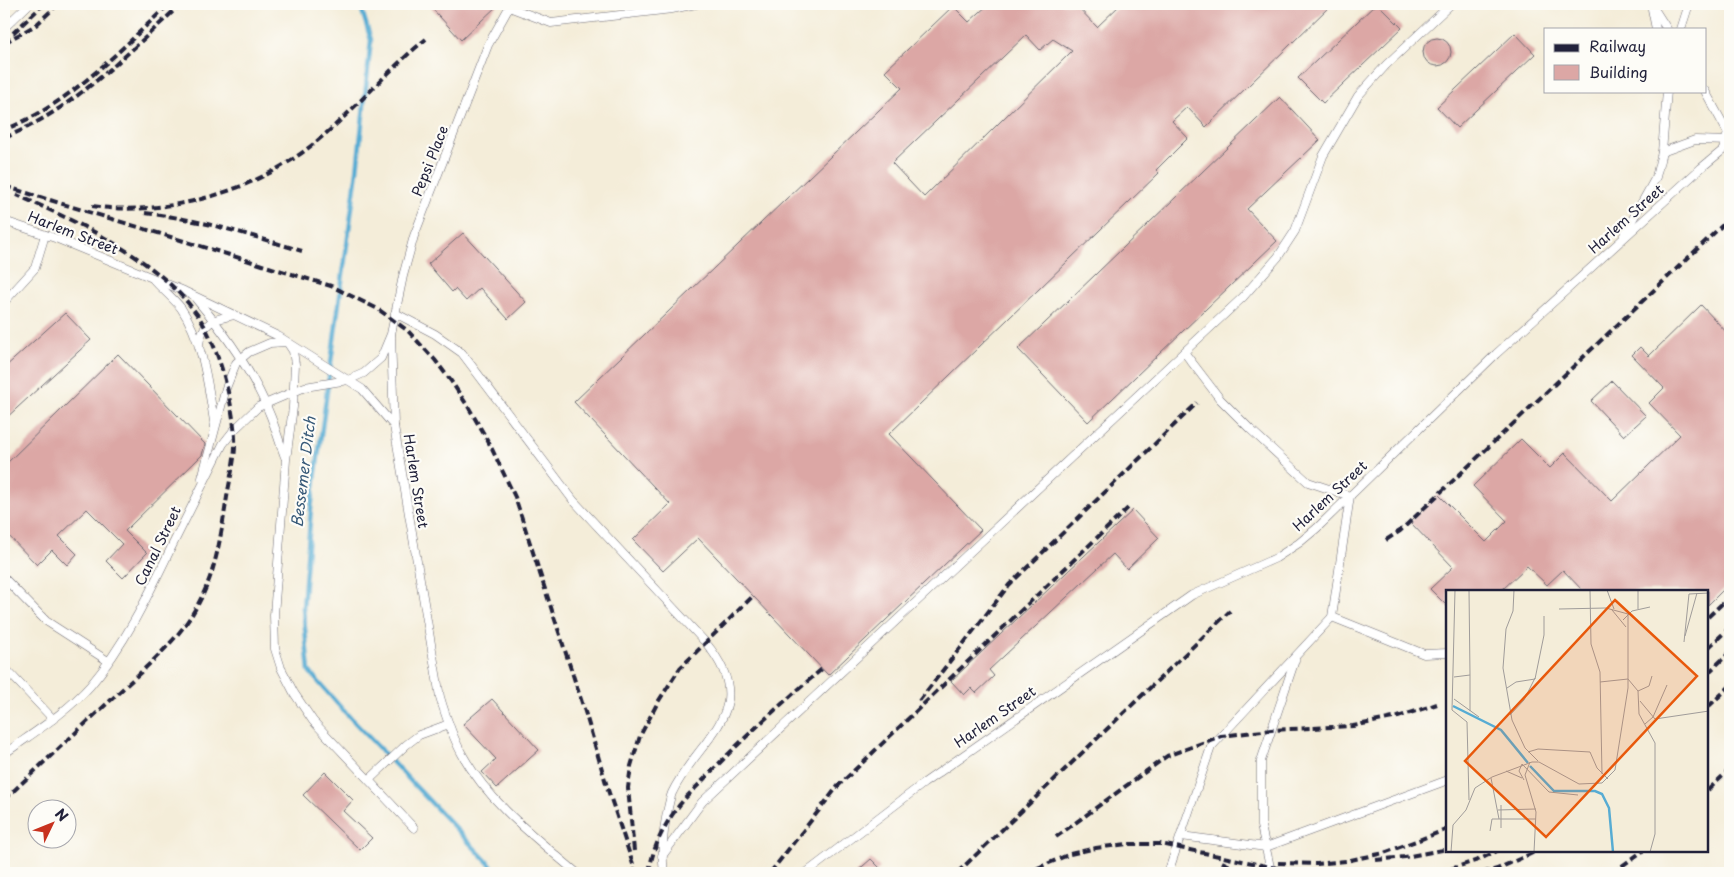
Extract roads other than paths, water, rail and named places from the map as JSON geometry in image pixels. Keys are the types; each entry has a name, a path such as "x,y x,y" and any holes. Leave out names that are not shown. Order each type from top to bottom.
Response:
{"lane":[{"path":"4,28 29,4"},
{"path":"510,5 551,23 672,9 696,4"},
{"path":"662,856 702,802 1243,297 1278,257 1294,231 1323,156 1358,96 1386,65 1451,4"},
{"path":"1651,4 1656,28"},
{"path":"1651,4 1666,28"},
{"path":"1681,28 1689,4"},
{"name":"Pepsi Place","path":"391,334 414,236 488,46 510,5"},
{"path":"1621,241 1656,177 1662,152 1667,92"},
{"path":"1662,152 1695,140 1728,140 1728,134 1706,92"},
{"name":"Harlem Street","path":"806,873 931,777 1192,595 1276,558 1300,543 1496,354 1723,150 1728,140"},
{"name":"Harlem Street","path":"4,221 45,235 150,277 234,314 278,336 362,389 394,426 440,697 463,756 480,781 509,813 577,873"},
{"path":"4,302 35,268 45,235"},
{"path":"150,277 180,307 192,327 199,346 215,430"},
{"path":"193,295 214,320 241,359 271,416 286,460"},
{"path":"395,313 435,334 462,353 573,500 706,643 715,654 725,674 729,699 719,726 671,794 664,829 662,856 664,873"},
{"path":"199,346 200,336 205,327 214,320 234,314"},
{"path":"391,334 394,426"},
{"name":"Canal Street","path":"4,754 53,719 90,686 108,661 124,638 152,587 223,444 242,421 258,407 294,391 311,386 348,380 364,373 381,358 391,334"},
{"path":"198,495 226,388 236,363 249,352 270,343 287,342 293,351 295,364 274,615 276,649 281,668 294,693 313,721 414,828"},
{"path":"1168,873 1211,747 1332,617 1350,496 1308,482 1220,399 1184,352"},
{"path":"4,578 46,621 108,661"},
{"path":"1332,617 1424,654 1446,653"},
{"path":"1277,873 1270,867 1261,826 1261,760 1297,655"},
{"path":"4,667 53,719"},
{"path":"369,780 406,745 420,735 449,724"},
{"path":"1181,836 1266,847 1446,781"}],"waterway":[{"name":"Bessemer Ditch","path":"360,4 371,40 357,171 311,509 303,608 309,671 342,709 498,873"}],"railway":[{"path":"13,33 44,4"},
{"path":"4,43 36,25 58,4"},
{"path":"11,127 34,116 76,89 169,4"},
{"path":"4,138 29,126 76,96 119,61 181,4"},
{"path":"92,206 119,209 148,208 176,204 205,198 259,178 284,165 323,136 426,39"},
{"path":"4,186 331,286 378,309 408,331 435,360 469,408 489,443 515,497 636,873"},
{"path":"4,800 150,663 185,625 203,594 214,564 234,460 235,445 234,423 228,390 217,356 204,325 179,293 138,258 90,230 17,195"},
{"path":"145,213 205,223 302,251"},
{"path":"1386,540 1400,531 1730,218"},
{"path":"919,701 1009,585 1197,403"},
{"path":"770,873 838,786 1128,508"},
{"path":"634,851 628,788 631,766 640,736 658,702 680,668 753,596"},
{"path":"1709,616 1730,596"},
{"path":"957,873 1230,611"},
{"path":"1709,647 1730,627"},
{"path":"1709,672 1730,652"},
{"path":"649,873 659,839 681,803 749,734 822,669"},
{"path":"1709,706 1730,686"},
{"path":"1056,837 1167,756 1221,736 1271,730 1353,726 1398,717 1437,704"},
{"path":"1709,789 1730,769"},
{"path":"1278,863 1317,864 1346,861 1384,853 1446,830"},
{"path":"1026,873 1070,854 1127,844 1161,844 1300,873"},
{"path":"1376,860 1446,849"},
{"path":"1438,873 1478,860 1495,852"},
{"path":"1481,873 1497,869 1535,852"},
{"path":"1612,873 1642,852"},
{"path":"1222,862 1244,873"}]}
